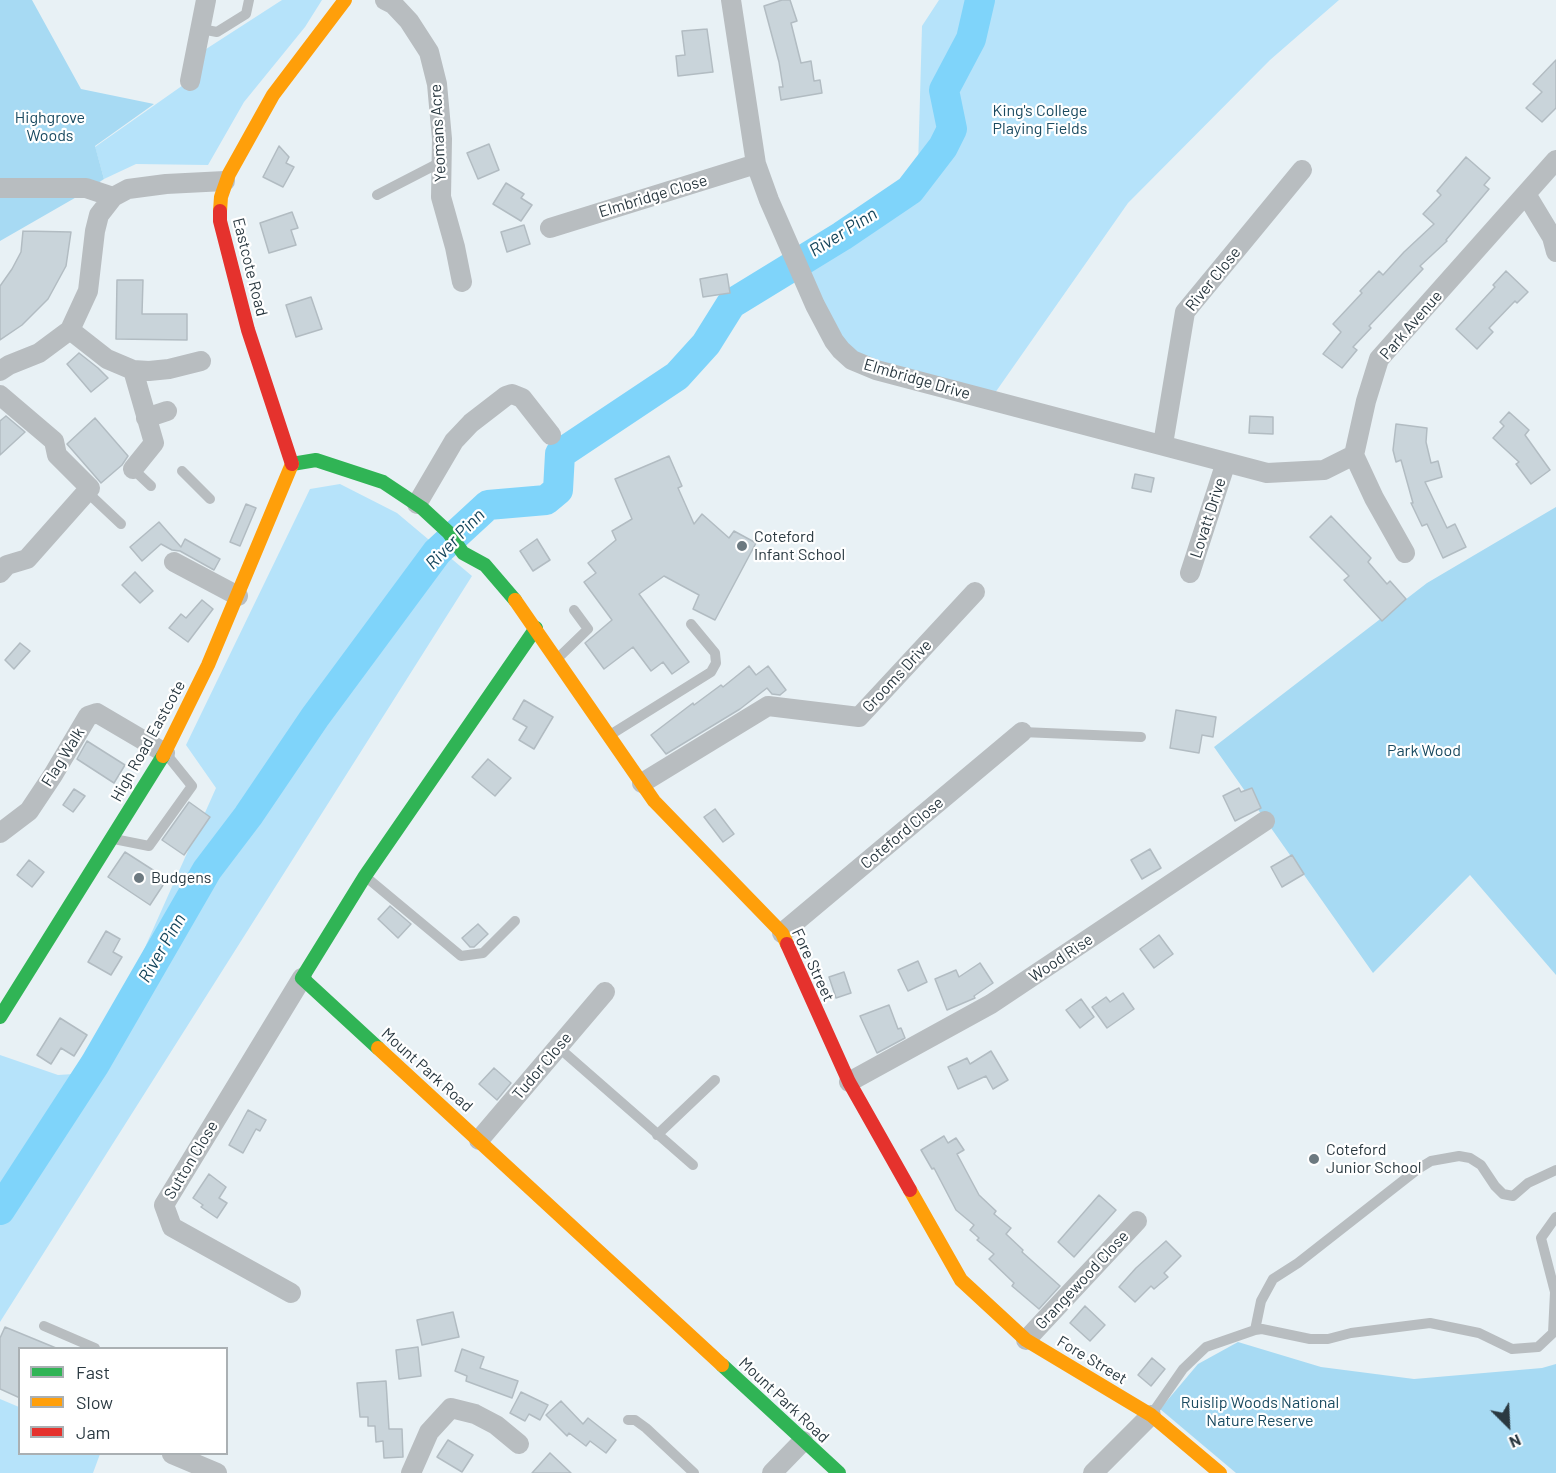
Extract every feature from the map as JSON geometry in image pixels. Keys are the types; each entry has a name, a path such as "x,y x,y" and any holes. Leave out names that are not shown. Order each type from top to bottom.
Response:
{"street":[{"path":"190,81 206,0"},
{"name":"Eastcote Road","path":"292,464 250,338 220,221 221,197 225,181 273,95 345,0"},
{"name":"Yeomans Acre","path":"385,0 393,4 409,21 429,52 437,84 442,139 441,197 462,282"},
{"name":"Elmbridge Drive","path":"731,0 756,164 792,256 811,295 834,341 852,360 876,370 1267,473 1323,470 1354,455"},
{"name":"Park Avenue","path":"1354,455 1379,359 1556,160"},
{"name":"Elmbridge Close","path":"550,228 756,164"},
{"name":"River Close","path":"1163,444 1185,312 1302,170"},
{"path":"0,372 9,365 39,353 70,330 88,291 99,215 113,197 129,189 166,184 225,181"},
{"path":"0,188 86,188 113,197"},
{"path":"1526,194 1552,237 1556,252"},
{"path":"70,330 107,359 133,370 169,369 201,361"},
{"path":"133,370 146,418 158,446 133,470"},
{"path":"417,504 454,441 471,423 506,396 512,394 522,398 551,435"},
{"path":"0,395 54,441 57,455 90,488 27,559 7,565 0,573"},
{"path":"146,418 166,411"},
{"path":"1354,455 1374,498 1405,553"},
{"path":"292,464 316,460 383,482 417,504 455,537 473,544 485,565"},
{"name":"Lovatt Drive","path":"1190,573 1226,462"},
{"name":"High Road Eastcote","path":"0,1017 165,753 208,665 292,464"},
{"path":"174,562 238,596"},
{"name":"Fore Street","path":"485,565 508,589 536,628 654,801 782,933 849,1082 961,1280 1026,1340 1150,1415 1220,1473"},
{"name":"Grooms Drive","path":"642,783 768,706 859,717 975,592"},
{"path":"302,978 365,876 536,628"},
{"name":"Flag Walk","path":"0,833 29,811 88,716 97,712 165,753"},
{"name":"Coteford Close","path":"782,933 1022,732"},
{"name":"Wood Rise","path":"849,1082 991,1004 1265,821"},
{"name":"Mount Park Road","path":"302,978 839,1473"},
{"name":"Sutton Close","path":"291,1293 172,1227 164,1205 302,978"},
{"name":"Tudor Close","path":"479,1140 605,992"},
{"name":"Grangewood Close","path":"1026,1340 1137,1221"},
{"path":"411,1473 429,1432 451,1408 475,1414 496,1425 519,1444"},
{"path":"1092,1473 1150,1415"},
{"path":"772,1473 803,1441"},
{"path":"176,1462 217,1473"}],"lane":[{"path":"201,29 217,32 246,14 249,0"},
{"path":"376,195 441,162"},
{"path":"133,470 151,486"},
{"path":"182,471 210,499"},
{"path":"87,492 121,524"},
{"path":"557,660 588,629 574,610"},
{"path":"609,736 711,672 716,663 715,653 691,624"},
{"path":"1022,732 1141,737"},
{"path":"111,838 149,846 192,786 165,753"},
{"path":"365,876 460,956 483,953 515,921"},
{"path":"0,988 13,996"},
{"path":"558,1047 693,1165"},
{"path":"657,1135 715,1080"},
{"path":"1255,1330 1261,1300 1273,1279 1298,1263 1431,1161 1459,1156 1470,1158 1481,1165 1503,1194 1512,1196 1528,1183 1556,1170"},
{"path":"1150,1415 1184,1369 1206,1347 1255,1330 1262,1329 1310,1339 1328,1340 1351,1333 1430,1323 1479,1334 1512,1348 1538,1347 1553,1333 1555,1292 1541,1238 1556,1217"},
{"path":"44,1326 93,1347"},
{"path":"628,1420 635,1420 646,1428 693,1473"}],"green space":[{"name":"Highgrove Woods","path":"0,0 32,0 81,89 154,104 95,146 104,179 0,241"},
{"path":"282,0 322,0 305,27 244,102 208,165 136,164 104,179 95,147 196,76 203,51"},
{"name":"King's College Playing Fields","path":"939,0 1339,0 1270,60 1128,203 990,400 852,360 800,273 917,203 922,26"},
{"path":"340,484 397,513 472,576 0,1322 0,1055 58,1075 89,1073 216,788 186,745 310,489"},
{"name":"Park Wood","path":"1556,507 1556,975 1470,875 1373,973 1214,747 1427,583"},
{"name":"Ruislip Woods National Nature Reserve","path":"1238,1342 1321,1367 1414,1379 1542,1368 1556,1364 1556,1473 1236,1473 1160,1409 1198,1364"},
{"path":"0,1399 18,1407 18,1455 100,1455 93,1473 0,1473"}],"building":[{"path":"790,0 797,21 791,23 801,63 811,61 814,81 820,80 822,93 781,100 779,87 783,87 779,62 764,6"},
{"path":"707,29 713,72 678,76 676,56 685,55 682,31"},
{"path":"1556,60 1556,108 1542,122 1526,108 1542,92 1533,84"},
{"path":"489,144 499,170 478,179 467,153"},
{"path":"279,146 289,157 286,163 294,167 283,187 263,177"},
{"path":"1466,157 1490,178 1484,185 1489,189 1447,241 1420,266 1423,269 1369,326 1371,328 1353,347 1357,350 1342,368 1323,354 1341,332 1333,324 1379,271 1383,275 1434,224 1423,214 1441,195 1437,191"},
{"path":"506,183 524,194 521,198 532,205 521,221 493,204"},
{"path":"292,212 298,228 291,230 296,245 269,253 260,223"},
{"path":"524,225 530,244 507,252 501,232"},
{"path":"23,231 71,232 66,266 48,299 22,325 0,340 0,286 21,252"},
{"path":"1506,271 1528,292 1517,303 1515,301 1489,328 1493,332 1477,349 1456,329 1495,287 1493,285"},
{"path":"727,274 730,293 703,297 700,279"},
{"path":"117,280 143,280 142,314 187,314 187,340 116,339"},
{"path":"311,297 322,329 296,337 286,305"},
{"path":"79,353 108,378 91,392 67,364"},
{"path":"1509,412 1529,430 1525,435 1550,470 1531,484 1516,464 1519,462 1493,438 1504,426 1500,422"},
{"path":"6,416 25,432 0,455 0,421"},
{"path":"1250,416 1273,417 1273,434 1249,433"},
{"path":"95,418 128,456 122,465 101,483 67,444"},
{"path":"1396,424 1427,428 1426,442 1431,463 1438,461 1442,477 1425,482 1447,528 1455,524 1466,547 1443,558 1427,524 1422,526 1411,503 1413,503 1401,460 1396,462 1393,450"},
{"path":"669,456 682,486 678,488 694,524 702,514 729,538 734,531 756,543 715,620 693,609 699,595 664,576 639,594 689,662 672,674 663,662 651,671 633,647 604,669 585,643 612,620 584,582 596,573 588,563 616,540 612,531 632,519 615,479"},
{"path":"1135,474 1154,478 1151,492 1132,488"},
{"path":"246,504 256,508 240,546 230,542"},
{"path":"1331,516 1371,558 1368,562 1387,584 1390,581 1406,599 1382,621 1344,580 1349,576 1310,537"},
{"path":"159,522 181,547 185,539 220,559 214,570 180,551 172,550 161,544 142,561 130,547"},
{"path":"537,539 550,560 533,571 520,551"},
{"path":"135,572 153,591 140,603 122,585"},
{"path":"202,600 213,609 188,642 169,628 181,614 186,618"},
{"path":"20,643 30,651 14,669 5,660"},
{"path":"749,666 756,675 768,666 786,690 780,695 772,694 767,688 740,709 666,754 651,735 693,703 694,705 721,685 723,687"},
{"path":"524,700 553,717 534,749 519,740 527,727 513,719"},
{"path":"1176,710 1216,717 1213,737 1202,735 1199,753 1170,748"},
{"path":"87,741 125,765 114,783 77,759"},
{"path":"488,759 511,778 495,796 472,777"},
{"path":"1239,788 1241,792 1252,788 1261,808 1235,821 1223,796"},
{"path":"74,789 85,796 73,812 63,805"},
{"path":"189,802 210,817 184,855 162,840"},
{"path":"715,809 734,834 723,842 704,817"},
{"path":"1150,849 1161,868 1142,879 1131,860"},
{"path":"125,852 167,879 150,905 108,877"},
{"path":"1292,855 1304,874 1282,887 1271,867"},
{"path":"29,860 44,872 32,887 17,875"},
{"path":"390,906 411,924 398,938 378,919"},
{"path":"478,924 488,934 474,947 470,947 462,938"},
{"path":"106,931 120,939 113,952 122,957 111,975 88,962"},
{"path":"1159,935 1173,954 1154,968 1140,949"},
{"path":"918,961 927,982 908,991 898,970"},
{"path":"980,963 993,983 974,996 975,998 947,1010 935,979 956,970 959,977"},
{"path":"844,972 851,993 836,998 829,977"},
{"path":"1123,993 1134,1009 1107,1028 1092,1007 1106,997 1110,1002"},
{"path":"1081,999 1094,1017 1080,1028 1066,1010"},
{"path":"889,1005 898,1029 901,1028 905,1038 877,1053 860,1016"},
{"path":"60,1018 87,1035 74,1056 61,1048 51,1064 37,1055"},
{"path":"991,1051 1008,1080 993,1089 986,1076 958,1089 948,1067 967,1058 970,1064"},
{"path":"494,1068 511,1083 497,1100 479,1084"},
{"path":"248,1110 266,1120 260,1131 256,1129 243,1153 229,1145"},
{"path":"944,1136 948,1143 956,1138 964,1150 957,1154 979,1195 996,1211 994,1214 1011,1228 1006,1234 1023,1250 1022,1252 1060,1286 1039,1309 1012,1286 1014,1283 989,1259 994,1254 977,1240 979,1238 970,1230 974,1225 956,1210 934,1168 932,1169 921,1150"},
{"path":"209,1174 226,1187 219,1198 227,1203 217,1218 193,1198"},
{"path":"1099,1195 1116,1210 1074,1257 1058,1242"},
{"path":"1166,1241 1181,1256 1164,1273 1168,1277 1154,1289 1151,1286 1135,1302 1119,1287"},
{"path":"1085,1306 1105,1325 1090,1341 1070,1323"},
{"path":"453,1312 459,1337 422,1345 417,1320"},
{"path":"5,1327 54,1347 18,1347 18,1397 0,1389 0,1338"},
{"path":"418,1347 421,1376 399,1379 396,1350"},
{"path":"462,1349 484,1357 480,1368 518,1381 512,1398 466,1381 467,1376 455,1371"},
{"path":"1152,1358 1165,1369 1151,1386 1138,1375"},
{"path":"386,1381 389,1429 402,1429 403,1457 384,1458 383,1441 376,1442 375,1426 368,1426 368,1417 360,1417 357,1383"},
{"path":"521,1392 548,1405 540,1420 529,1414 525,1421 510,1413"},
{"path":"561,1401 583,1424 588,1418 616,1440 606,1453 590,1441 586,1446 569,1433 567,1436 546,1415"},
{"path":"448,1440 473,1455 462,1472 437,1457"},
{"path":"550,1453 571,1473 532,1473"}],"waterway":[{"name":"River Pinn","path":"0,1210 95,1064 207,870 248,816 315,717 437,552 488,505 546,500 558,490 560,454 677,376 706,344 731,304 842,236 910,190 943,147 952,129 944,90 971,39 980,0"}],"traffic: fast":[{"path":"292,464 316,460 383,482 422,508 448,532 463,553 485,565 515,600"},
{"path":"378,1048 302,978 365,876 536,628"},
{"path":"0,1017 163,756"},
{"path":"722,1365 839,1473"}],"traffic: slow":[{"path":"220,211 221,197 229,174 273,95 345,0"},
{"path":"163,756 208,665 292,464"},
{"path":"515,600 654,801 782,933 787,944"},
{"path":"378,1048 722,1365"},
{"path":"910,1190 961,1280 1026,1340 1151,1415 1220,1473"}],"traffic: jam":[{"path":"220,211 220,221 248,330 292,464"},
{"path":"787,944 849,1082 910,1190"}],"place":[{"name":"Coteford Infant School","path":"742,546"},
{"name":"Budgens","path":"139,878"},
{"name":"Coteford Junior School","path":"1314,1159"}]}
